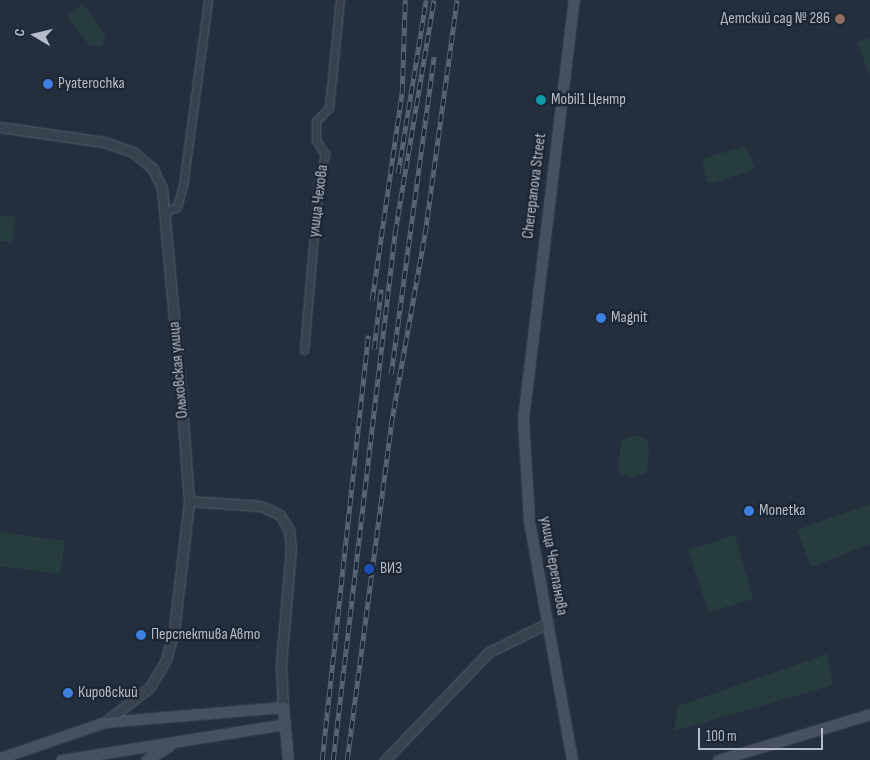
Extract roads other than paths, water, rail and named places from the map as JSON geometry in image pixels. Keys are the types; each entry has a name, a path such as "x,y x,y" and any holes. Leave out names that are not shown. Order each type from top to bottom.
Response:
{"main road":[{"name":"улица Черепанова","path":"572,760 529,520 523,419 574,0"},
{"path":"0,758 105,722 283,707 288,760"},
{"path":"718,760 870,714"},
{"path":"61,760 284,724"},
{"path":"146,760 159,750 182,740"}],"street":[{"path":"165,212 177,207 183,186 208,0"},
{"name":"улица Чехова","path":"304,350 319,180 325,154 316,140 316,121 329,108 340,0"},
{"name":"Ольховская улица","path":"0,127 104,142 133,152 152,169 162,188 189,501 174,630 166,660 149,688 105,722"},
{"path":"189,501 261,506 280,515 289,530 291,549 280,664 283,707"},
{"path":"385,760 489,652 548,623"}],"railway":[{"path":"372,300 402,92 405,0"},
{"path":"398,173 426,0"},
{"path":"333,760 395,232 434,0"},
{"path":"347,760 391,424 425,233 457,0"},
{"path":"391,374 434,57"},
{"path":"374,349 381,289"},
{"path":"322,760 368,335"}],"place":[{"name":"Детский сад № 286","path":"840,19"},
{"name":"Pyaterochka","path":"48,84"},
{"name":"Mobil1 Центр","path":"541,100"},
{"name":"Magnit","path":"601,318"},
{"name":"Monetka","path":"749,511"},
{"name":"ВИЗ","path":"369,569"},
{"name":"Перспектива Авто","path":"141,635"},
{"name":"Кировский","path":"68,693"}]}
